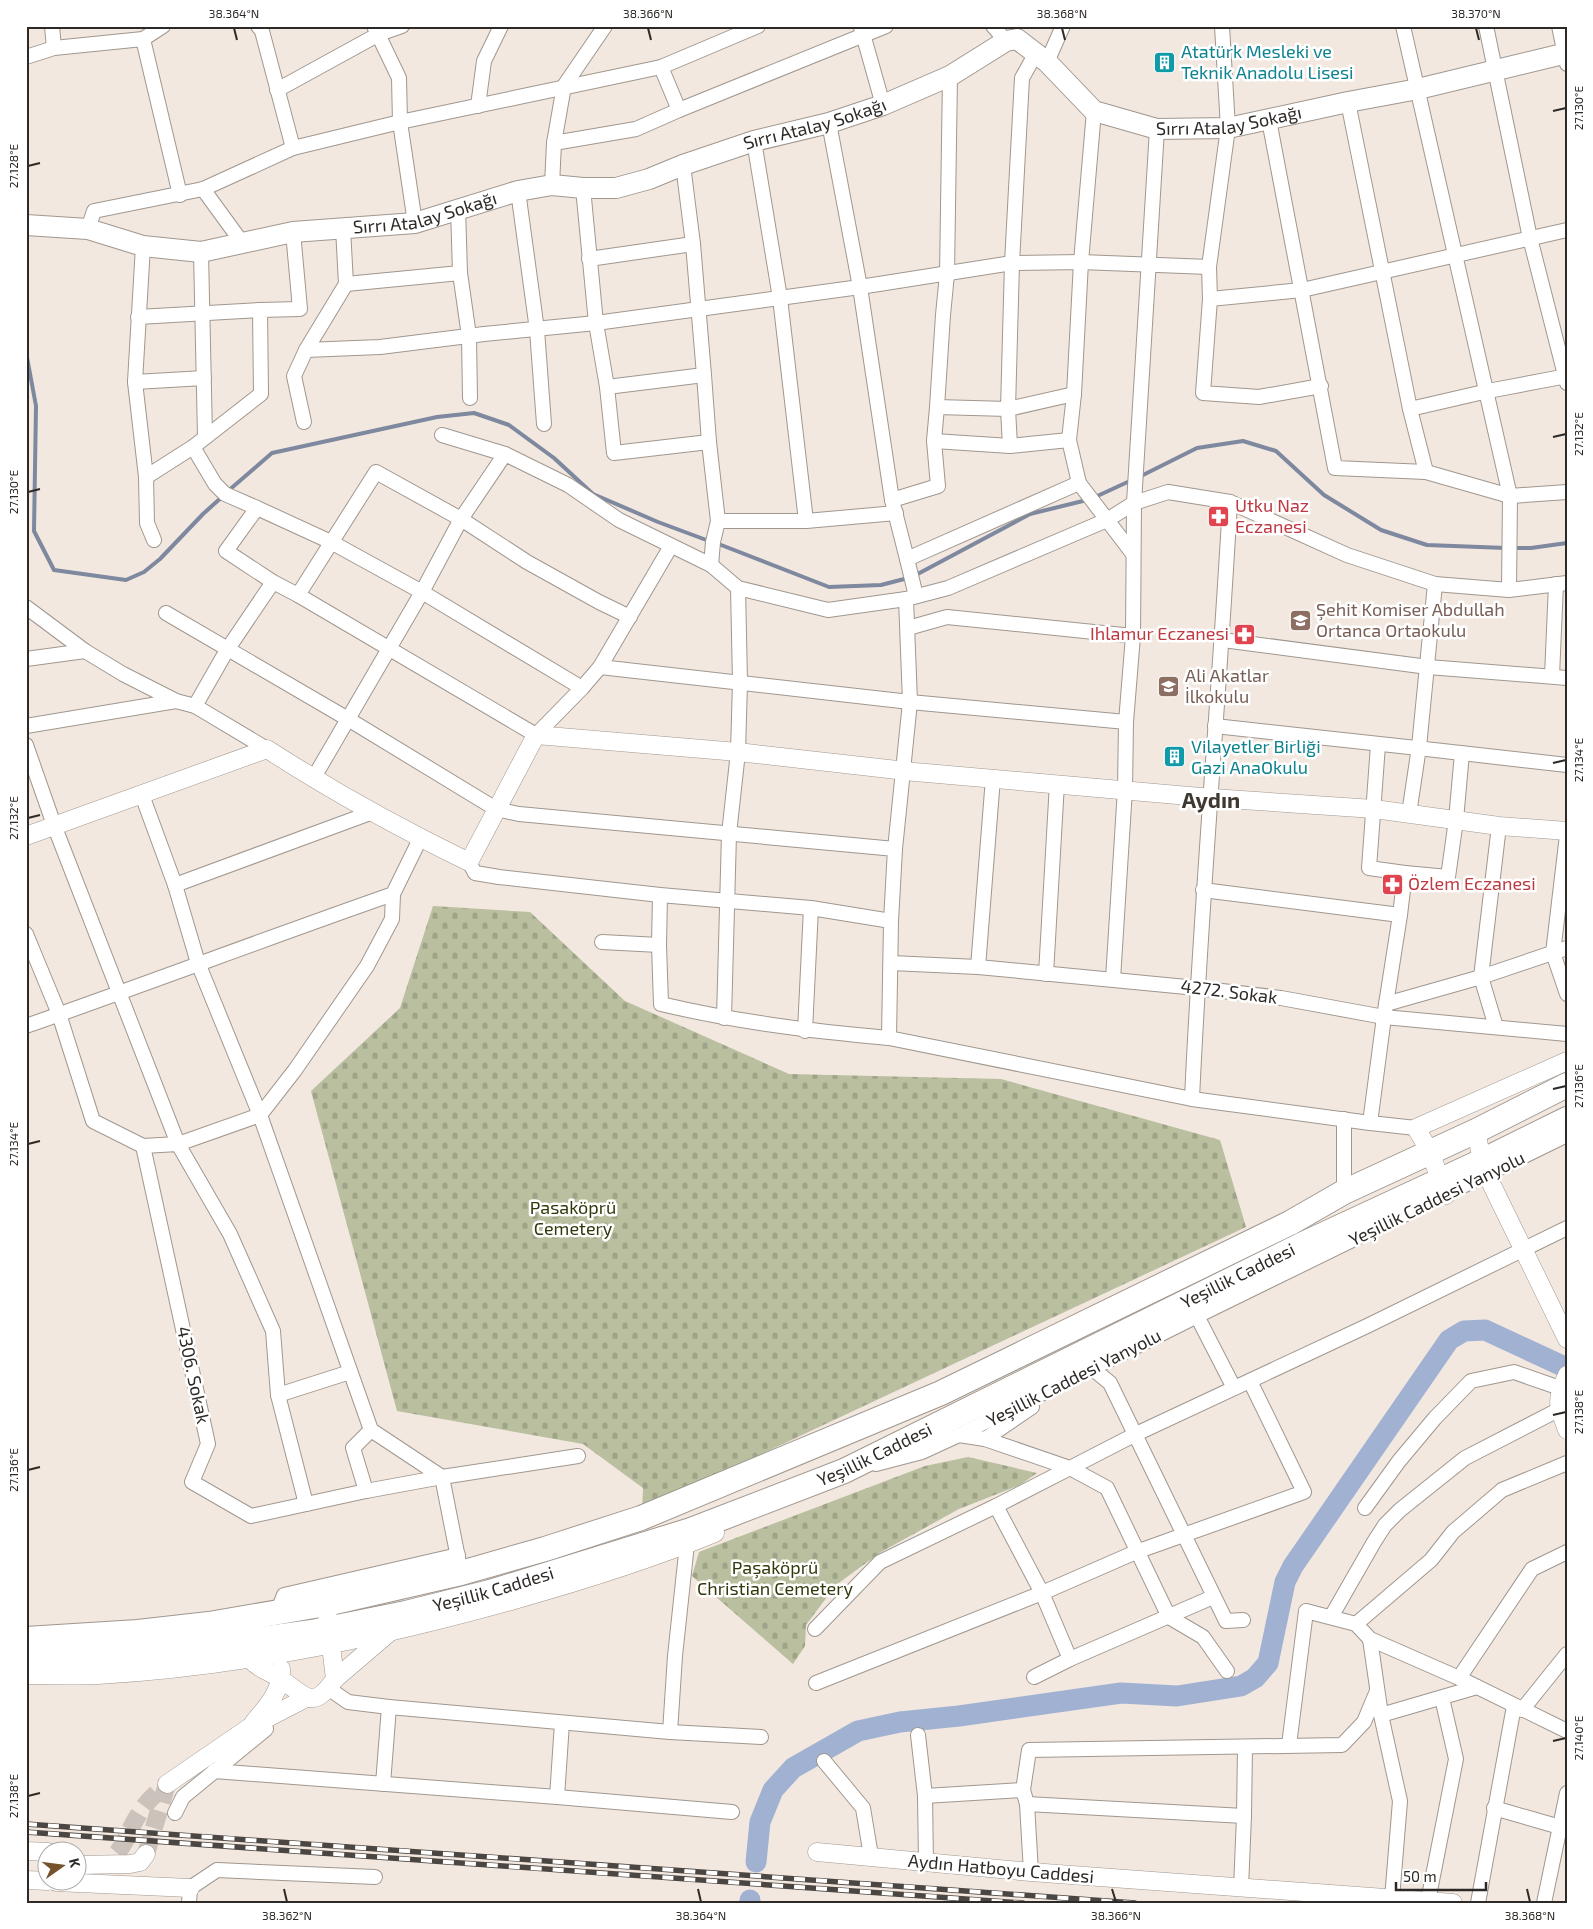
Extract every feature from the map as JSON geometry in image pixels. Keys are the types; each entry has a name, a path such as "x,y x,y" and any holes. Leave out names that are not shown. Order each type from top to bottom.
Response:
{"highway":[{"name":"Yeşillik Caddesi","path":"279,1634 326,1604 459,1564 545,1549 641,1518 941,1393 1290,1223 1344,1192 1476,1131 1567,1085"},
{"name":"Yeşillik Caddesi","path":"28,1643 136,1642 208,1624 279,1634 330,1636 406,1613 490,1592 691,1530 844,1471 1292,1249 1443,1187 1484,1168 1567,1119"}],"main road":[{"name":"Sırrı Atalay Sokağı","path":"26,225 88,229 143,246 200,252 293,232 415,223 518,190 552,185 583,188 616,188 650,179 683,165 754,141 829,123 883,105 950,76 1016,36 1042,58 1094,111 1157,130 1228,128 1566,57"}],"street":[{"path":"52,26 54,48"},
{"path":"26,57 54,48 143,39 163,26"},
{"path":"277,90 376,30 402,26"},
{"path":"478,106 484,61 501,26"},
{"path":"552,185 554,143 564,86 605,26"},
{"path":"88,229 94,211 203,189 293,148 400,122 661,67 758,26"},
{"path":"554,143 636,129 862,31 886,26"},
{"path":"993,26 1016,36"},
{"path":"1010,446 1008,409 1012,263 1022,78 1042,58 1063,26"},
{"path":"1222,26 1228,128 1209,267 1210,299 1203,393 1259,397 1321,386"},
{"path":"1403,26 1488,391 1510,496 1509,590"},
{"path":"1410,409 1488,391 1566,378 1530,238 1486,26"},
{"path":"1559,26 1566,57"},
{"path":"264,28 277,90 293,148"},
{"path":"376,30 399,78 400,122 415,223"},
{"path":"862,31 883,105"},
{"path":"143,39 180,195"},
{"path":"661,67 679,110"},
{"path":"718,521 806,521 894,507 938,486 934,441 947,274 950,76"},
{"path":"1348,102 1410,409 1426,472"},
{"path":"1094,111 1081,262 1074,394 1069,440 1079,483 1133,554"},
{"path":"1269,120 1321,386 1335,468 1426,472 1510,496 1567,492"},
{"path":"829,123 860,287 894,507 907,559 911,598 908,628 910,702 895,849 891,921 889,1038"},
{"path":"1113,979 1125,789 1126,722 1133,636 1134,503 1157,130"},
{"path":"754,141 780,298 806,521"},
{"path":"683,165 693,244 708,442 718,521 713,542 711,565"},
{"path":"583,188 596,323 607,387 614,453 708,442"},
{"path":"203,189 243,244"},
{"path":"518,190 537,330 544,424"},
{"path":"458,208 460,273 469,336 470,398"},
{"path":"304,422 294,376 306,350 346,284 343,228"},
{"path":"1210,299 1302,290 1567,230"},
{"path":"138,317 300,309 293,232"},
{"path":"589,259 693,244"},
{"path":"143,246 135,382 146,477 147,523 154,540"},
{"path":"200,252 205,438"},
{"path":"306,350 380,347 596,323 860,287 1012,263 1081,262 1209,267"},
{"path":"346,284 460,273"},
{"path":"146,477 193,447 261,394 260,310"},
{"path":"607,387 704,375"},
{"path":"135,382 204,378"},
{"path":"937,407 1008,409 1074,394"},
{"path":"442,435 504,454 568,485 619,520 711,565 738,588 828,610 911,598 948,588 1106,520 1134,503 1168,492 1230,502 1346,555 1435,584 1509,590 1561,584 1552,676"},
{"path":"934,441 1010,446 1069,440"},
{"path":"193,447 215,484 225,494 331,542 422,592 582,688"},
{"path":"313,778 387,648 422,592 461,519 504,454"},
{"path":"298,595 376,472 461,519 527,562 630,617"},
{"path":"907,559 1079,483"},
{"path":"1192,1099 1203,890 1212,798 1215,726 1223,640 1230,502"},
{"path":"257,508 226,551 273,582 426,669 536,735 738,752 904,771 1212,798 1374,809 1499,826 1567,831"},
{"path":"469,862 536,735 582,688 600,666 671,546"},
{"path":"196,706 227,650 273,582"},
{"path":"1409,814 1419,747 1435,584"},
{"path":"724,1018 729,834 738,752 740,682 738,588"},
{"path":"26,607 85,651 123,674 176,701 196,706 372,812 469,862 475,873 660,895 811,908 891,921"},
{"path":"166,614 348,719 496,809 519,814 895,849"},
{"path":"908,628 947,617 1133,636"},
{"path":"1223,640 1428,667 1567,678"},
{"path":"26,659 85,651"},
{"path":"600,666 910,702 1126,722"},
{"path":"26,726 176,701"},
{"path":"1215,726 1419,747 1567,765"},
{"path":"1378,744 1369,868 1404,873 1448,877 1456,820 1462,753"},
{"path":"26,745 54,825 178,1144 230,1234 273,1331 278,1395 306,1504 442,1477 578,1456"},
{"path":"26,836 266,749"},
{"path":"978,967 993,778"},
{"path":"1046,974 1057,783"},
{"path":"142,795 175,885 198,963 260,1115 370,1430 442,1477 459,1564 284,1595 279,1634 281,1678 270,1703 257,1724"},
{"path":"175,885 372,812"},
{"path":"1496,1027 1481,977 1499,826"},
{"path":"1567,835 1560,950 1567,994"},
{"path":"26,934 59,1014 93,1121 143,1146 178,1144 260,1115 295,1070 367,966 392,919 393,894 422,838"},
{"path":"1370,1123 1400,915 1404,873"},
{"path":"1203,890 1400,915"},
{"path":"26,1026 393,894"},
{"path":"660,895 660,1004 724,1018 805,1031 889,1038 1192,1099 1416,1128 1567,1061"},
{"path":"805,1031 811,908"},
{"path":"602,942 659,945"},
{"path":"1385,1011 1560,950"},
{"name":"4272. Sokak","path":"890,963 978,967 1113,979 1385,1011 1496,1027 1567,1034"},
{"path":"1344,1119 1344,1192"},
{"path":"1416,1128 1430,1152 1443,1187"},
{"path":"1476,1131 1484,1168 1564,1327"},
{"name":"Yeşillik Caddesi Yanyolu","path":"1484,1168 1567,1135"},
{"name":"4306. Sokak","path":"143,1146 208,1444 192,1482 251,1516 306,1504"},
{"name":"Yeşillik Caddesi Yanyolu","path":"844,1471 922,1452 959,1435 1197,1316 1443,1187"},
{"path":"815,1630 880,1562 996,1506 1136,1434 1367,1326 1567,1228"},
{"path":"1197,1316 1234,1388"},
{"path":"1093,1368 1110,1383 1184,1533 1213,1598 1226,1621 1243,1620"},
{"path":"278,1395 350,1372"},
{"path":"1365,1508 1399,1461 1435,1418 1471,1381 1514,1372 1563,1382 1558,1403 1567,1430"},
{"path":"985,1439 1076,1377"},
{"path":"816,1682 1042,1593 1184,1533 1304,1492 1250,1380"},
{"path":"1331,1617 1374,1542 1385,1525 1400,1510 1465,1458 1560,1409"},
{"path":"366,1491 353,1448 370,1430"},
{"path":"959,1435 985,1439 1070,1468 1106,1488 1169,1616 1204,1637 1227,1671"},
{"path":"1356,1624 1431,1560 1453,1532 1502,1490 1567,1463"},
{"path":"330,1636 390,1631 439,1622 573,1583 687,1544 721,1530 782,1495"},
{"path":"996,1506 1042,1593 1070,1659"},
{"path":"670,1732 675,1656 687,1544"},
{"path":"1459,1678 1532,1569 1567,1552"},
{"path":"1034,1677 1070,1659 1213,1598"},
{"path":"326,1604 330,1636 332,1684 348,1702 562,1723 761,1737"},
{"path":"1288,1745 1306,1611 1356,1624 1370,1638 1459,1678 1567,1731"},
{"path":"167,1784 257,1724 306,1698 314,1698 321,1695 390,1631"},
{"path":"26,1675 99,1675 250,1659 279,1634"},
{"path":"1370,1638 1381,1715 1400,1801 1392,1899"},
{"path":"1478,1903 1494,1808 1518,1708 1567,1654"},
{"path":"250,1659 259,1668 281,1678 306,1698"},
{"path":"1381,1715 1477,1687"},
{"path":"1031,1872 1024,1790 1029,1750 1342,1745 1364,1722 1378,1691"},
{"path":"1428,1901 1456,1759 1442,1698"},
{"path":"383,1784 389,1707"},
{"path":"557,1797 562,1723"},
{"path":"175,1813 183,1797 266,1729 257,1724"},
{"path":"918,1735 925,1796 926,1863"},
{"path":"1241,1888 1245,1748"},
{"path":"824,1761 863,1808 871,1856"},
{"path":"214,1771 732,1812"},
{"path":"925,1796 1024,1790"},
{"path":"1544,1903 1567,1792"},
{"path":"1026,1804 1244,1816"},
{"path":"1494,1808 1560,1827"},
{"name":"Aydın Hatboyu Caddesi","path":"817,1852 1031,1872 1453,1903"},
{"path":"88,1854 117,1853"},
{"path":"88,1865 130,1864 140,1862 146,1854"},
{"path":"88,1885 189,1895 217,1870 375,1877"}],"green space":[{"name":"Pasaköprü Cemetery","path":"433,906 530,912 625,1001 789,1074 1001,1079 1220,1140 1246,1227 642,1510 643,1488 583,1444 397,1411 311,1091 400,1008"},
{"name":"Paşaköprü Christian Cemetery","path":"968,1457 1037,1473 1020,1485 959,1509 881,1552 836,1585 806,1625 805,1646 793,1664 692,1576 699,1552 925,1466"}],"waterway":[{"path":"26,352 36,406 34,531 54,570 126,580 144,572 160,559 223,496"},
{"path":"228,491 272,453 437,417 474,413 509,425 554,458 593,494 658,522 709,541"},
{"path":"1139,477 1197,448 1243,441 1276,451 1324,495 1381,530 1427,545 1506,548"},
{"path":"1093,498 1132,480"},
{"path":"716,543 829,587 881,585 912,577 1030,514 1087,500"},
{"path":"1513,548 1531,548 1567,543"},
{"path":"756,1862 760,1822 773,1790 793,1768 858,1731 900,1722 959,1716 1121,1693 1177,1696 1241,1686 1255,1678 1268,1663 1285,1582 1293,1566 1449,1340 1464,1331 1485,1330 1567,1368"}],"tunnel":[{"path":"117,1853 142,1810 167,1784"},
{"path":"146,1854 167,1784"}],"railway":[{"path":"26,1824 1135,1903"},
{"path":"26,1832 1023,1903"}],"place":[{"name":"Atatürk Mesleki ve Teknik Anadolu Lisesi","path":"1165,62"},
{"name":"Utku Naz Eczanesi","path":"1219,516"},
{"name":"Şehit Komiser Abdullah Ortanca Ortaokulu","path":"1300,620"},
{"name":"Ihlamur Eczanesi","path":"1245,634"},
{"name":"Ali Akatlar İlkokulu","path":"1169,686"},
{"name":"Vilayetler Birliği Gazi AnaOkulu","path":"1175,757"},
{"name":"Özlem Eczanesi","path":"1392,884"}],"district":[{"name":"Aydın","path":"1211,800"}]}
